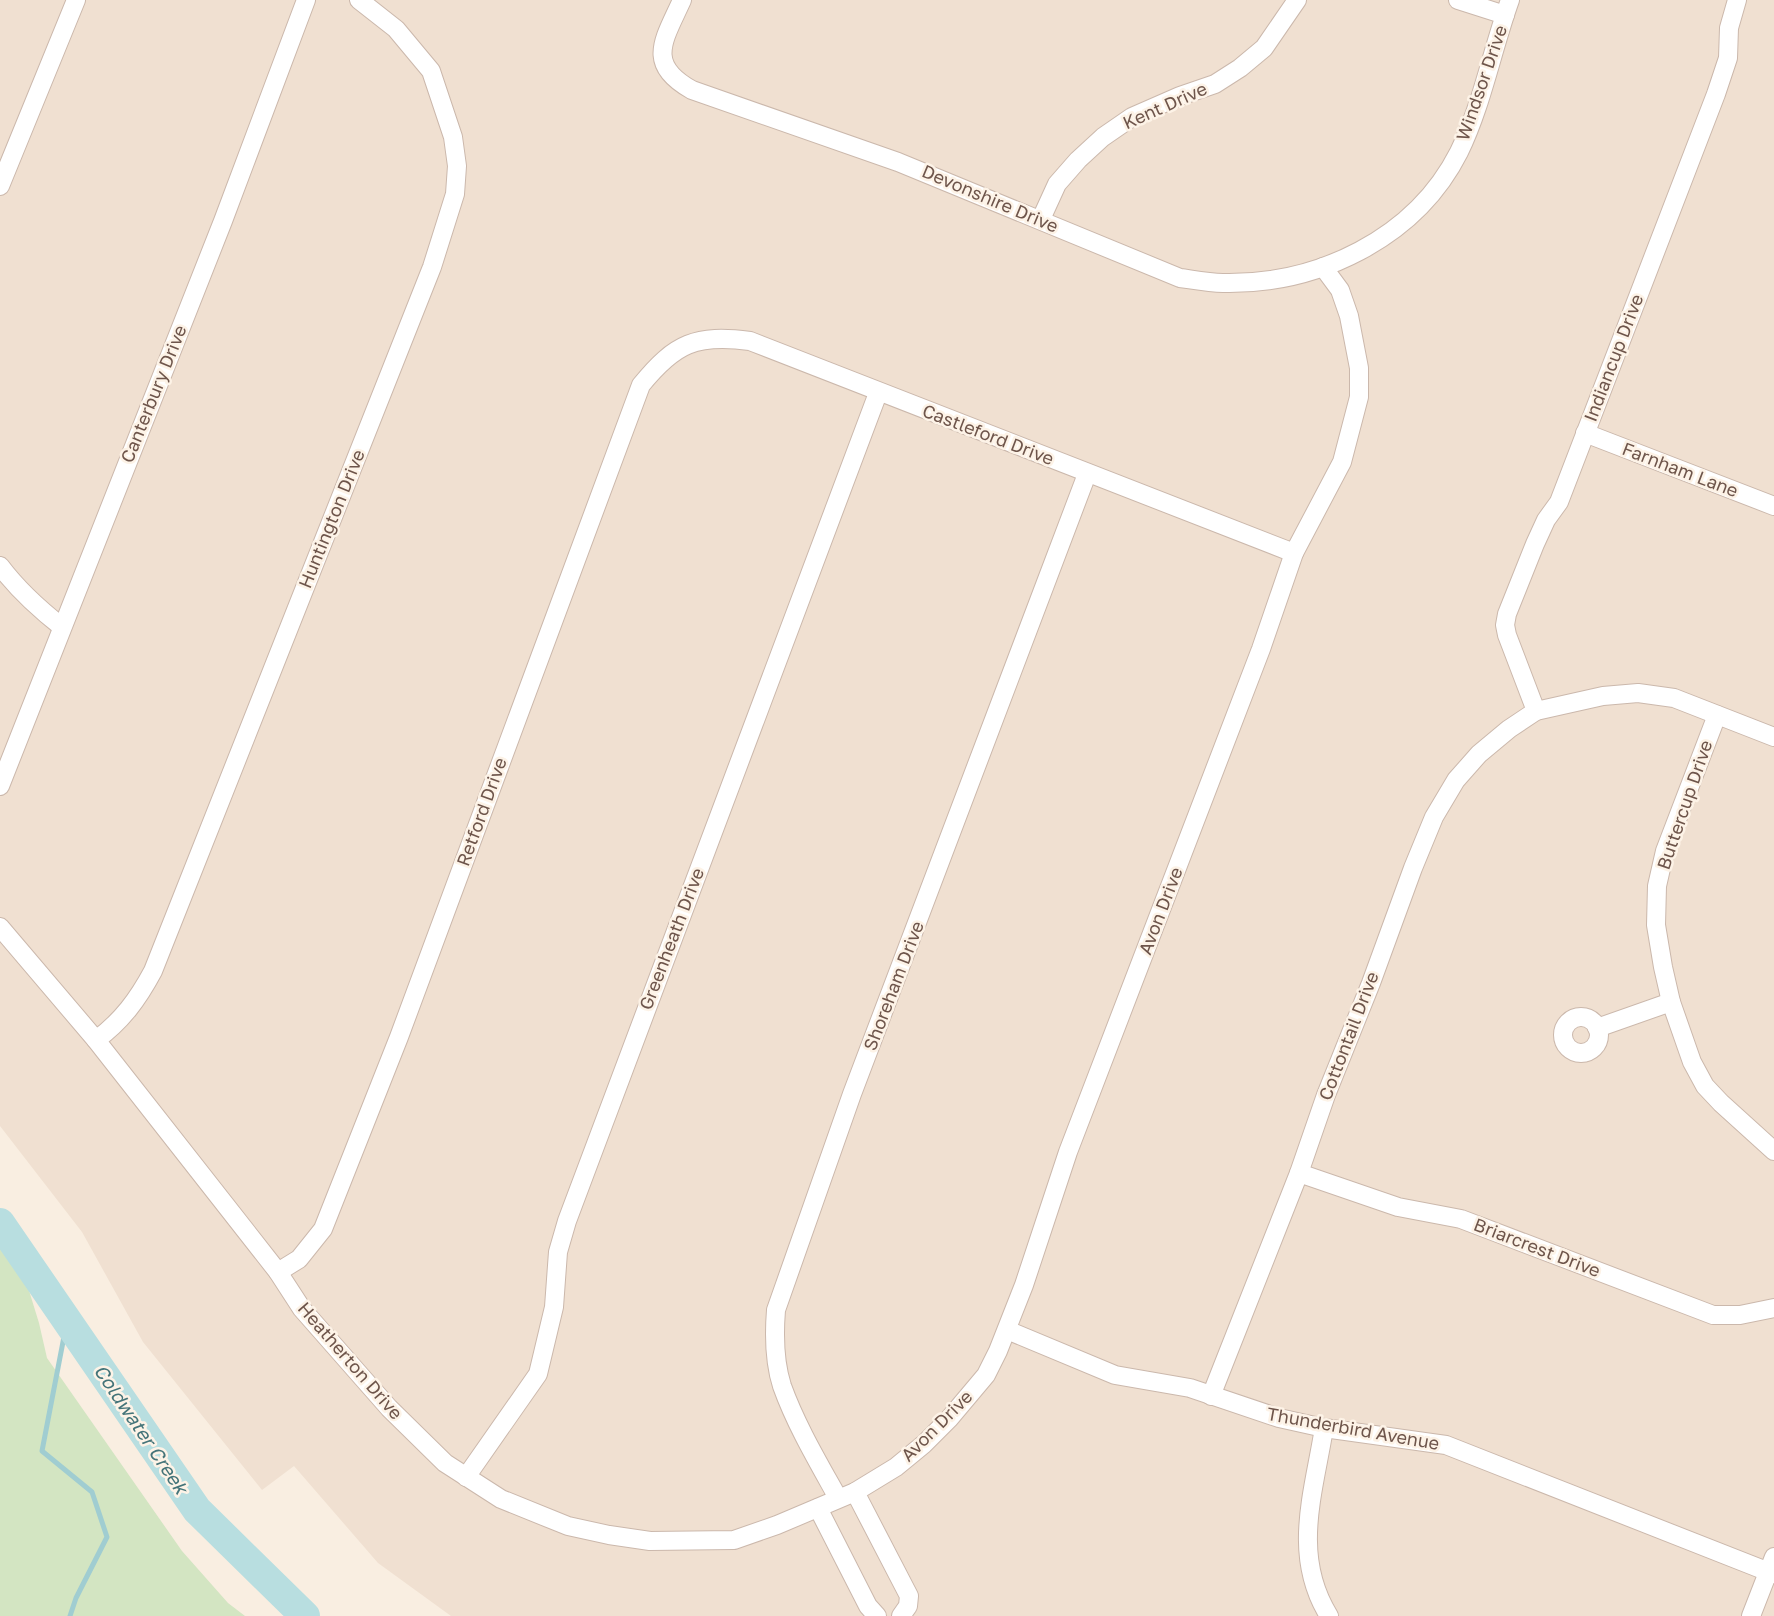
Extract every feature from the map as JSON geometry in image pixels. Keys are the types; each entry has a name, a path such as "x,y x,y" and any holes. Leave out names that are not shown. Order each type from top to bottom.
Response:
{"street":[{"path":"0,186 76,0"},
{"name":"Canterbury Drive","path":"0,786 223,221 306,0"},
{"name":"Huntington Drive","path":"96,1040 130,1010 153,971 432,267 456,194 457,166 453,137 432,71 396,29 359,0"},
{"name":"Devonshire Drive","path":"682,0 664,41 661,57 666,71 677,82 692,90 898,162 1180,278 1222,284 1296,276 1323,267"},
{"name":"Kent Drive","path":"1041,219 1057,184 1103,136 1132,117 1215,84 1240,68 1264,48 1297,0"},
{"path":"1458,0 1507,8"},
{"name":"Indiancup Drive","path":"1536,711 1507,635 1507,614 1546,520 1559,502 1720,82 1728,58 1729,28 1737,0"},
{"name":"Windsor Drive","path":"1323,267 1353,255 1406,221 1425,202 1458,152 1472,118 1507,8"},
{"name":"Avon Drive","path":"846,1495 896,1467 949,1419 986,1375 1007,1330 1068,1152 1261,649 1294,553 1342,462 1359,397 1359,368 1349,316 1340,290 1323,267"},
{"name":"Castleford Drive","path":"679,348 699,340 723,337 750,341 1294,553"},
{"name":"Retford Drive","path":"278,1272 299,1259 323,1229 399,1037 641,385 658,364 679,348"},
{"name":"Greenheath Drive","path":"466,1477 538,1374 554,1307 558,1252 567,1221 878,393"},
{"name":"Farnham Lane","path":"1586,433 1774,506"},
{"name":"Shoreham Drive","path":"901,1616 908,1606 909,1597 846,1495 813,1453 782,1385 774,1338 776,1310 852,1094 1087,474"},
{"path":"0,566 40,610 62,627"},
{"path":"1536,711 1603,696 1638,693 1674,698 1774,737"},
{"name":"Cottontail Drive","path":"1211,1396 1434,817 1456,780 1479,754 1536,711"},
{"name":"Buttercup Drive","path":"1717,715 1665,851 1657,886 1656,925 1662,967 1671,1002 1692,1062 1705,1086 1774,1151"},
{"name":"Heatherton Drive","path":"0,927 96,1040 278,1272 302,1308 389,1408 445,1463 501,1499 568,1526 650,1541 734,1540 846,1495"},
{"path":"1597,1028 1671,1002"},
{"name":"Briarcrest Drive","path":"1299,1173 1398,1207 1461,1219 1713,1315 1740,1315 1774,1308"},
{"name":"Thunderbird Avenue","path":"1007,1330 1115,1375 1190,1388 1279,1418 1324,1428 1446,1445 1772,1568"},
{"path":"1324,1428 1307,1523 1307,1549 1316,1588 1329,1616"},
{"path":"818,1508 868,1606 877,1616"},
{"path":"1751,1616 1772,1568"}],"shaded area":[{"path":"0,0 1774,0 1774,1616 451,1616 378,1563 294,1466 262,1490 143,1342 82,1232 0,1126"}],"green space":[{"path":"0,1247 27,1284 47,1358 182,1551 228,1603 245,1616 0,1616"}],"waterway":[{"name":"Coldwater Creek","path":"0,1223 197,1510 305,1616"},
{"path":"67,1321 42,1451 92,1492 107,1537 76,1598 70,1616"}]}
